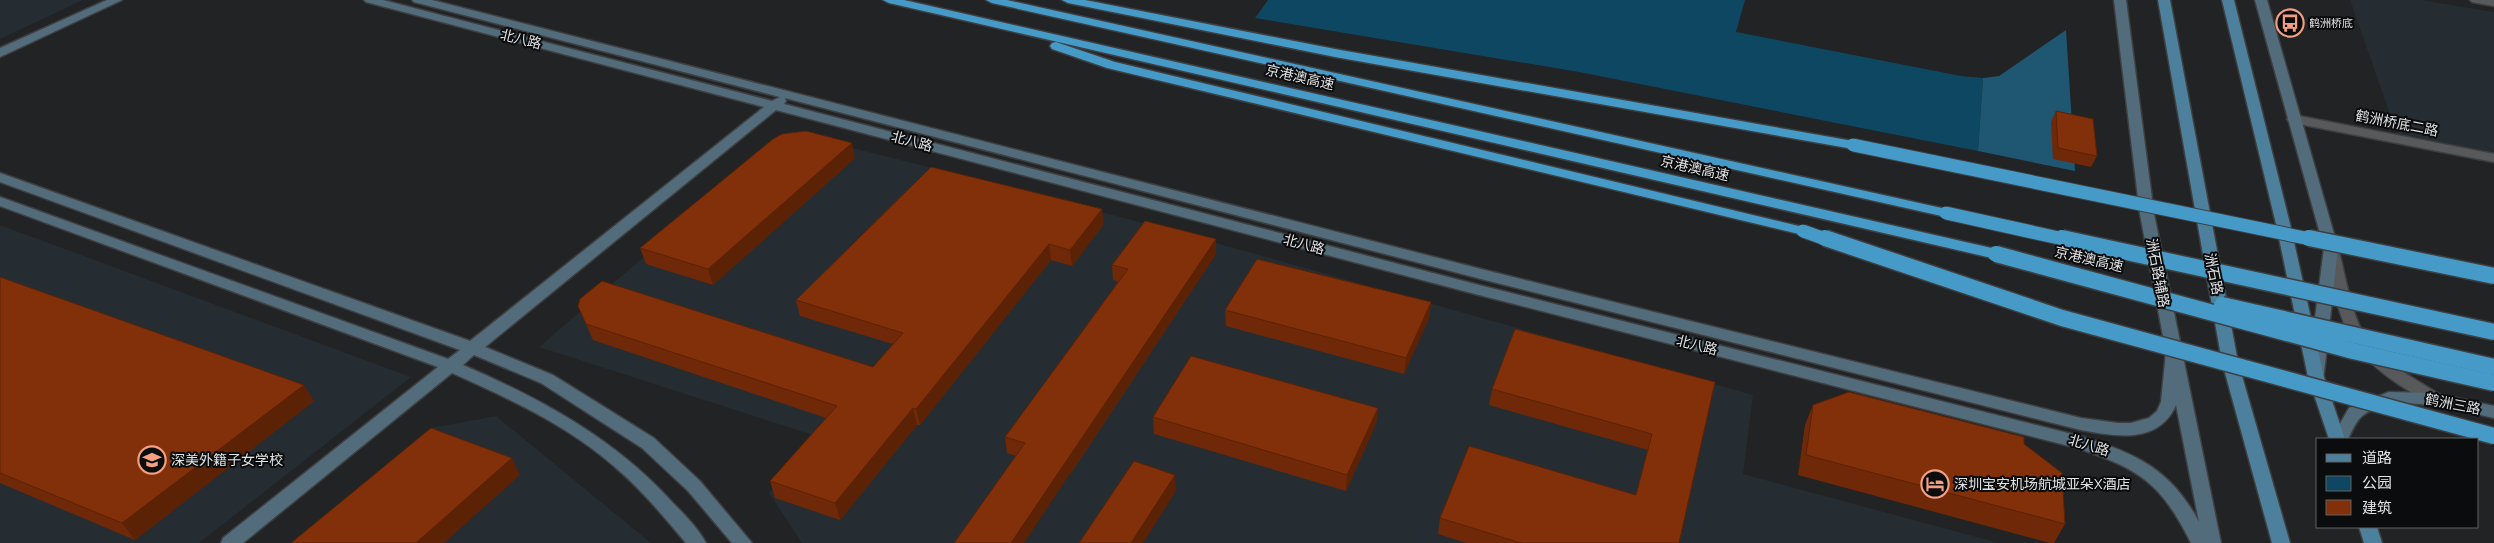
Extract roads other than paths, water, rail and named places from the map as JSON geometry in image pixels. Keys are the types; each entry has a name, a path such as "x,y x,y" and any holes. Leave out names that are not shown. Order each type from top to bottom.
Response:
{"highway":[{"name":"京港澳高速","path":"889,0 2494,367"},
{"name":"京港澳高速","path":"992,0 1946,213 2494,332"},
{"path":"1068,0 1335,53 1853,145 2494,276"},
{"path":"981,21 1111,65 1803,231 2062,318 2494,436"},
{"path":"1996,254 2353,351 2494,383"}],"main road":[{"name":"洲石路","path":"2164,0 2230,362 2281,543"},
{"path":"2228,0 2283,224 2316,377 2338,438"},
{"path":"2368,528 2373,543"}],"street":[{"path":"0,53 116,0"},
{"name":"北八路","path":"370,0 1488,292 2080,442 2124,456 2153,473 2174,496 2188,517 2200,543"},
{"name":"北八路","path":"418,0 789,94 1495,278 2109,429 2128,429 2153,424 2163,415 2169,404 2174,352"},
{"name":"洲石路辅路","path":"2120,0 2147,214 2212,543"},
{"path":"2476,0 2494,3"},
{"path":"2260,4 2354,330 2362,345 2385,366 2434,399"},
{"path":"230,543 789,94"},
{"name":"鹤洲桥底二路","path":"2294,120 2494,158"},
{"path":"0,177 472,348 547,379 596,408 648,444 694,486 742,543"},
{"path":"0,201 451,366 522,397 570,426 620,462 664,504 697,543"},
{"path":"2316,377 2331,248"},
{"name":"鹤洲三路","path":"2339,438 2355,412 2389,398 2434,399 2494,412"}],"place":[{"name":"鹤洲桥底","path":"2290,23"},
{"name":"深美外籍子女学校","path":"152,460"},
{"name":"深圳宝安机场航城亚朵X酒店","path":"1935,484"}]}
